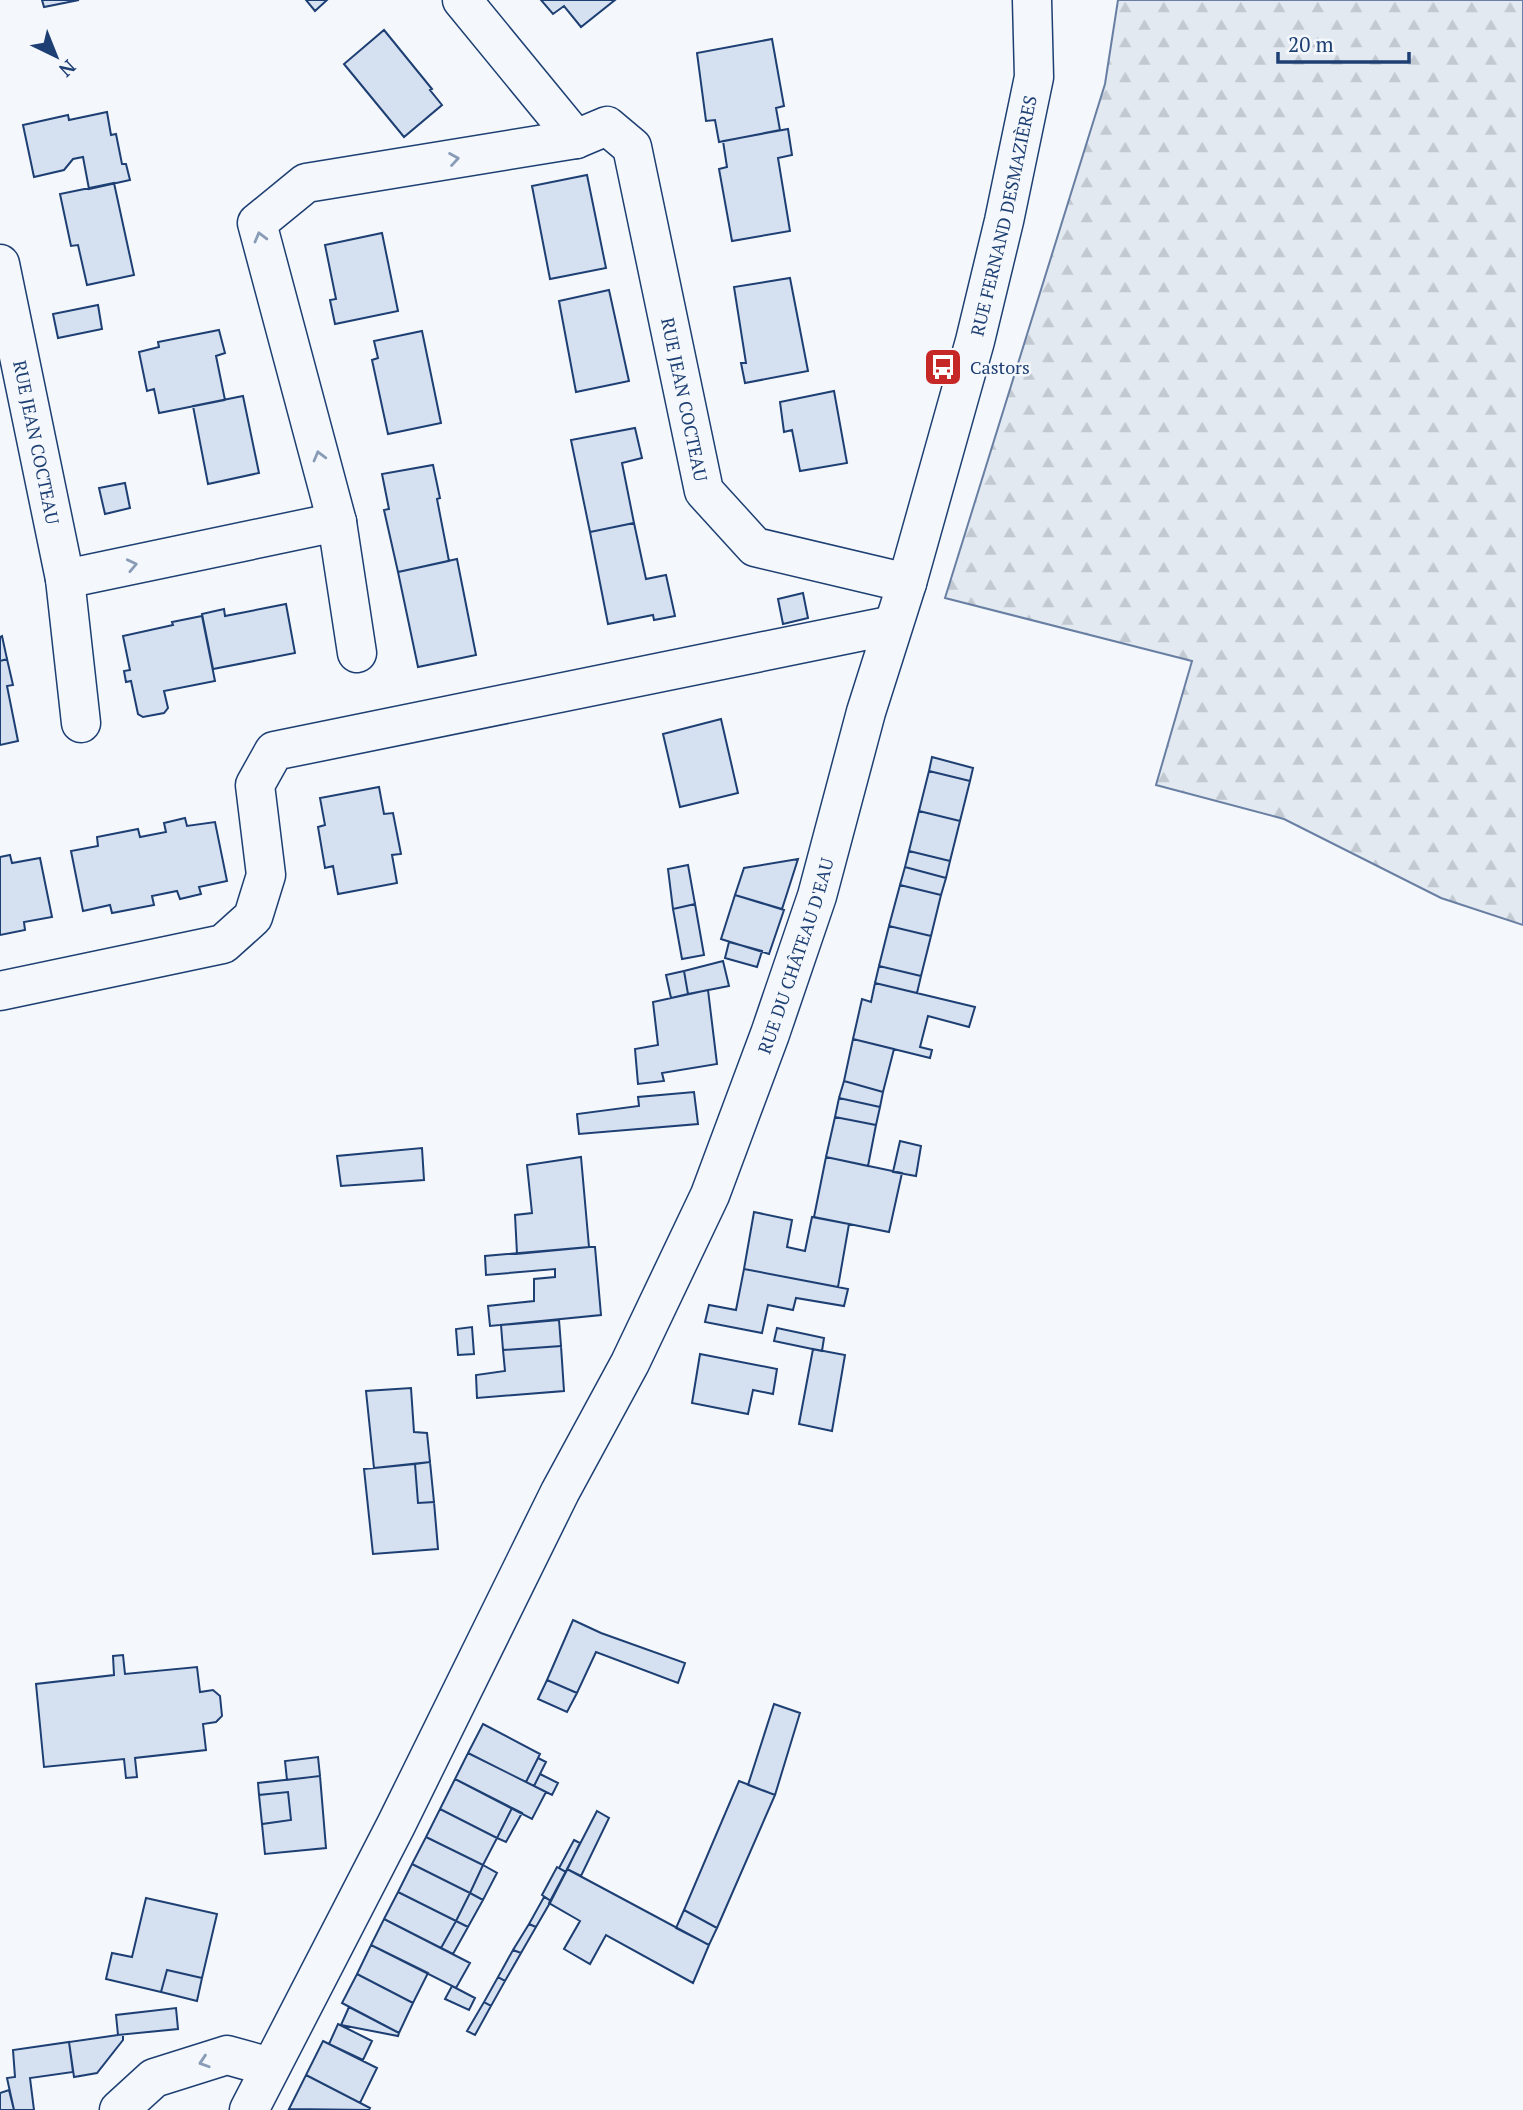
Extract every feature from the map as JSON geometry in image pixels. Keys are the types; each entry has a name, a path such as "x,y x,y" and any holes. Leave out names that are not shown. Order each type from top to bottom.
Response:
{"street":[{"path":"462,0 576,139"},
{"name":"RUE FERNAND DESMAZIÈRES","path":"866,712 907,583 975,341 1004,221 1034,77 1032,0"},
{"name":"RUE JEAN COCTEAU","path":"357,653 337,522 257,223 306,183 576,139 607,126 632,147 704,491 755,547 907,583"},
{"name":"RUE JEAN COCTEAU","path":"0,264 65,579 81,723"},
{"path":"65,579 337,522"},
{"path":"0,991 223,944 253,917 266,875 255,785 274,751 893,625"},
{"name":"RUE DU CHÂTEAU D'EAU","path":"249,2110 397,1825 560,1492 630,1363 710,1195 770,1034 817,896 866,712"},
{"path":"119,2110 154,2078 227,2055 270,2067"}],"green space":[{"path":"1118,0 1523,0 1523,925 1441,898 1284,819 1156,785 1192,661 945,598 1105,84"}],"building":[{"path":"42,0 79,0 44,7"},
{"path":"306,0 327,0 315,11"},
{"path":"541,0 615,0 581,27 564,6 553,14"},
{"path":"384,30 442,105 404,137 344,64"},
{"path":"772,39 784,106 776,108 780,130 719,142 715,120 706,121 697,53"},
{"path":"107,112 111,135 116,134 122,164 126,164 130,180 89,189 83,157 73,159 64,170 34,177 23,125 68,115 69,120"},
{"path":"788,129 792,155 778,158 790,231 732,241 719,169 727,167 723,141"},
{"path":"587,175 606,268 550,279 532,186"},
{"path":"114,183 134,275 87,285 78,245 71,246 60,194"},
{"path":"382,233 398,311 335,324 330,300 336,299 325,245"},
{"path":"790,278 808,371 745,383 741,363 746,363 734,287"},
{"path":"609,290 629,381 576,392 559,301"},
{"path":"98,305 102,329 58,338 53,314"},
{"path":"219,330 225,353 216,356 225,400 159,413 154,389 147,391 139,352 159,347 158,342"},
{"path":"422,331 441,423 388,434 372,360 378,358 374,341"},
{"path":"834,391 847,463 800,471 792,430 784,432 780,402"},
{"path":"243,396 259,473 208,484 193,406"},
{"path":"635,428 642,458 622,463 634,523 590,532 571,440"},
{"path":"433,465 449,561 398,572 384,510 389,509 382,474"},
{"path":"125,483 130,508 105,514 99,488"},
{"path":"634,523 646,579 666,575 675,616 654,620 653,615 608,624 590,532"},
{"path":"457,559 476,655 418,667 398,572"},
{"path":"803,593 808,618 783,624 778,599"},
{"path":"286,604 295,653 213,669 202,614 224,609 225,616"},
{"path":"202,616 215,681 164,691 168,708 164,713 143,717 138,714 131,681 126,682 124,671 130,670 123,636"},
{"path":"2,636 7,659 0,661 0,637"},
{"path":"7,659 13,685 7,686 18,741 0,745 0,661"},
{"path":"721,719 738,793 680,807 663,734"},
{"path":"932,757 973,768 970,781 929,771"},
{"path":"929,771 970,781 960,821 919,811"},
{"path":"379,787 384,814 393,813 401,854 392,855 397,883 338,894 333,866 325,868 318,827 325,825 320,798"},
{"path":"919,811 960,821 950,861 909,851"},
{"path":"185,818 187,826 215,822 227,881 199,887 201,894 180,899 177,891 152,896 154,905 112,913 110,905 83,911 71,851 98,846 97,837 138,829 140,837 166,832 164,823"},
{"path":"909,851 950,861 946,878 905,867"},
{"path":"10,855 12,863 40,858 52,917 24,922 25,930 0,935 0,857"},
{"path":"798,859 782,909 735,895 744,868"},
{"path":"688,865 695,904 673,909 668,869"},
{"path":"905,867 946,878 941,895 900,885"},
{"path":"900,885 941,895 931,936 889,926"},
{"path":"735,895 784,910 769,954 721,939"},
{"path":"695,904 704,955 682,959 673,909"},
{"path":"889,926 931,936 921,976 879,966"},
{"path":"729,942 762,951 757,967 725,958"},
{"path":"723,961 729,986 688,994 684,971"},
{"path":"879,966 921,976 917,993 875,983"},
{"path":"684,971 688,994 671,998 666,975"},
{"path":"875,983 975,1007 969,1027 928,1016 920,1047 932,1050 930,1058 853,1039 862,999 871,1002"},
{"path":"708,990 717,1064 662,1073 664,1081 638,1084 635,1049 658,1045 653,1002"},
{"path":"853,1039 894,1049 883,1092 844,1081"},
{"path":"844,1081 883,1092 880,1107 839,1098"},
{"path":"694,1092 698,1124 579,1134 577,1114 639,1106 638,1097"},
{"path":"839,1098 880,1107 876,1125 835,1117"},
{"path":"835,1117 876,1125 868,1166 826,1157"},
{"path":"900,1141 921,1146 916,1176 893,1172"},
{"path":"422,1148 424,1180 341,1186 337,1156"},
{"path":"581,1157 589,1247 517,1254 515,1215 532,1213 527,1165"},
{"path":"826,1157 902,1173 889,1232 814,1217"},
{"path":"754,1212 792,1220 787,1247 805,1251 812,1217 849,1224 838,1287 744,1269"},
{"path":"595,1247 601,1315 490,1326 488,1306 534,1301 534,1279 555,1277 555,1269 486,1275 485,1256"},
{"path":"744,1269 848,1289 844,1306 796,1298 793,1310 768,1305 762,1333 705,1322 709,1305 736,1310"},
{"path":"559,1320 561,1346 503,1350 501,1325"},
{"path":"472,1327 474,1354 458,1355 456,1329"},
{"path":"777,1328 824,1338 822,1351 774,1341"},
{"path":"561,1346 564,1391 477,1398 476,1375 505,1371 503,1350"},
{"path":"813,1349 845,1355 832,1431 799,1424"},
{"path":"700,1354 777,1369 773,1394 753,1390 748,1414 692,1403"},
{"path":"411,1388 414,1432 427,1433 430,1462 374,1468 366,1391"},
{"path":"430,1462 434,1502 418,1503 415,1464"},
{"path":"415,1464 418,1503 434,1502 438,1549 373,1554 364,1469"},
{"path":"573,1620 601,1633 685,1663 678,1683 596,1652 577,1693 547,1680"},
{"path":"123,1655 125,1674 197,1667 200,1692 213,1690 220,1696 222,1716 216,1722 203,1724 206,1750 135,1758 137,1777 126,1778 124,1759 44,1767 36,1684 114,1675 113,1656"},
{"path":"547,1680 577,1693 567,1712 538,1699"},
{"path":"774,1704 800,1713 775,1795 748,1785"},
{"path":"483,1724 540,1754 526,1782 468,1753"},
{"path":"468,1753 546,1792 532,1819 455,1779"},
{"path":"318,1757 320,1776 287,1780 285,1761"},
{"path":"538,1758 546,1762 534,1786 526,1782"},
{"path":"540,1774 558,1783 552,1795 534,1786"},
{"path":"320,1776 326,1848 265,1854 262,1824 291,1820 288,1792 259,1795 258,1783"},
{"path":"455,1779 512,1808 497,1838 440,1809"},
{"path":"739,1781 775,1795 717,1928 684,1910"},
{"path":"288,1792 291,1820 262,1824 259,1795"},
{"path":"512,1808 522,1813 506,1842 497,1838"},
{"path":"440,1809 497,1838 483,1865 426,1837"},
{"path":"597,1811 609,1818 581,1876 567,1869"},
{"path":"426,1837 483,1865 470,1893 412,1864"},
{"path":"574,1840 580,1843 566,1872 559,1868"},
{"path":"412,1864 470,1893 456,1921 398,1892"},
{"path":"483,1865 497,1873 483,1900 470,1893"},
{"path":"557,1867 566,1872 551,1901 542,1895"},
{"path":"567,1869 709,1945 693,1983 606,1935 590,1964 564,1949 580,1921 549,1903"},
{"path":"398,1892 456,1921 441,1948 384,1919"},
{"path":"470,1893 483,1900 468,1927 456,1921"},
{"path":"544,1897 551,1901 536,1927 529,1924"},
{"path":"146,1898 217,1914 202,1978 167,1970 161,1992 106,1979 112,1953 132,1957"},
{"path":"684,1910 717,1928 709,1945 676,1928"},
{"path":"384,1919 470,1963 456,1988 371,1945"},
{"path":"456,1921 468,1927 453,1954 441,1948"},
{"path":"529,1924 536,1927 521,1953 513,1950"},
{"path":"371,1945 428,1973 413,2003 357,1974"},
{"path":"513,1950 521,1953 505,1981 498,1977"},
{"path":"167,1970 202,1978 197,2001 161,1992"},
{"path":"357,1974 413,2003 399,2033 342,2003"},
{"path":"498,1977 505,1981 491,2006 484,2002"},
{"path":"452,1986 475,1998 469,2010 445,1999"},
{"path":"484,2002 491,2006 475,2035 467,2031"},
{"path":"349,2007 399,2033 398,2036 341,2025"},
{"path":"176,2008 178,2029 118,2035 116,2015"},
{"path":"338,2024 372,2041 363,2060 329,2044"},
{"path":"123,2035 123,2040 97,2073 74,2077 69,2042"},
{"path":"323,2041 377,2068 360,2103 306,2075"},
{"path":"69,2042 73,2072 30,2078 34,2110 14,2110 7,2078 15,2077 13,2050"},
{"path":"306,2075 370,2108 369,2110 289,2109"},
{"path":"9,2090 14,2110 0,2110 0,2093"}],"place":[{"name":"Castors","path":"943,367"}]}
